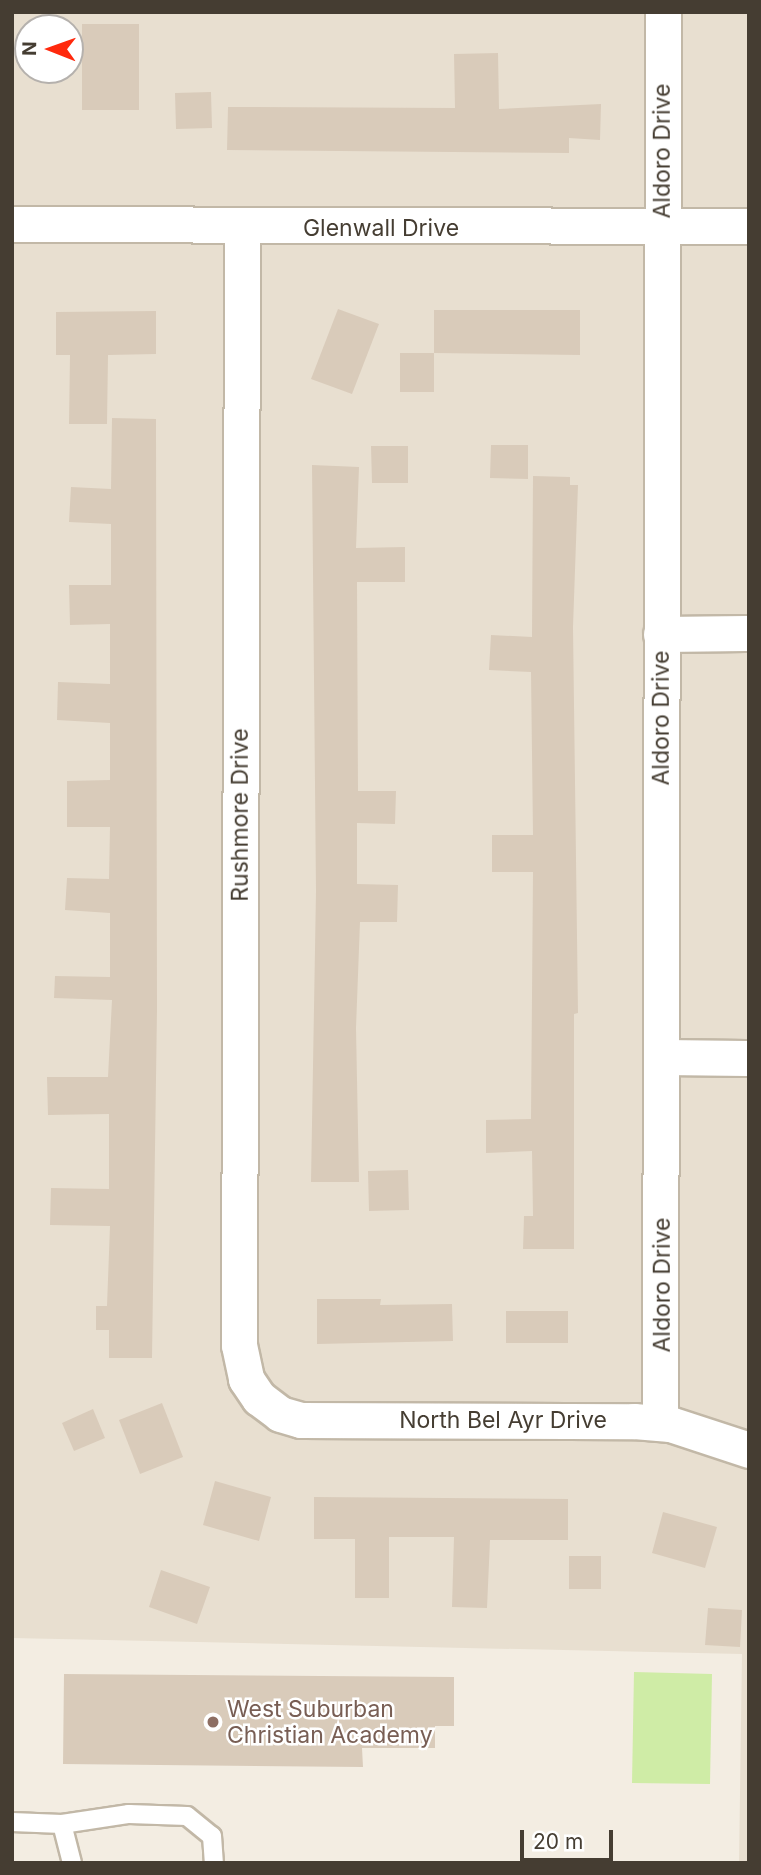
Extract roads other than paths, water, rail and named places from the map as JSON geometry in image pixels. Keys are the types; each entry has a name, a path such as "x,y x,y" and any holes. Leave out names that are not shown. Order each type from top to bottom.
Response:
{"street":[{"name":"Aldoro Drive","path":"660,1423 663,12"},
{"name":"Glenwall Drive","path":"12,224 662,229 749,226"},
{"name":"Rushmore Drive","path":"242,227 239,1345 246,1379 259,1398"},
{"path":"662,634 749,633"},
{"path":"662,1057 749,1058"},
{"name":"North Bel Ayr Drive","path":"259,1398 279,1413 301,1420 660,1423 726,1440 749,1450"}],"lane":[{"path":"12,1822 62,1824 130,1814 187,1816 212,1836 214,1863"},
{"path":"62,1824 72,1863"}],"place":[{"name":"West Suburban Christian Academy","path":"213,1722"}]}
